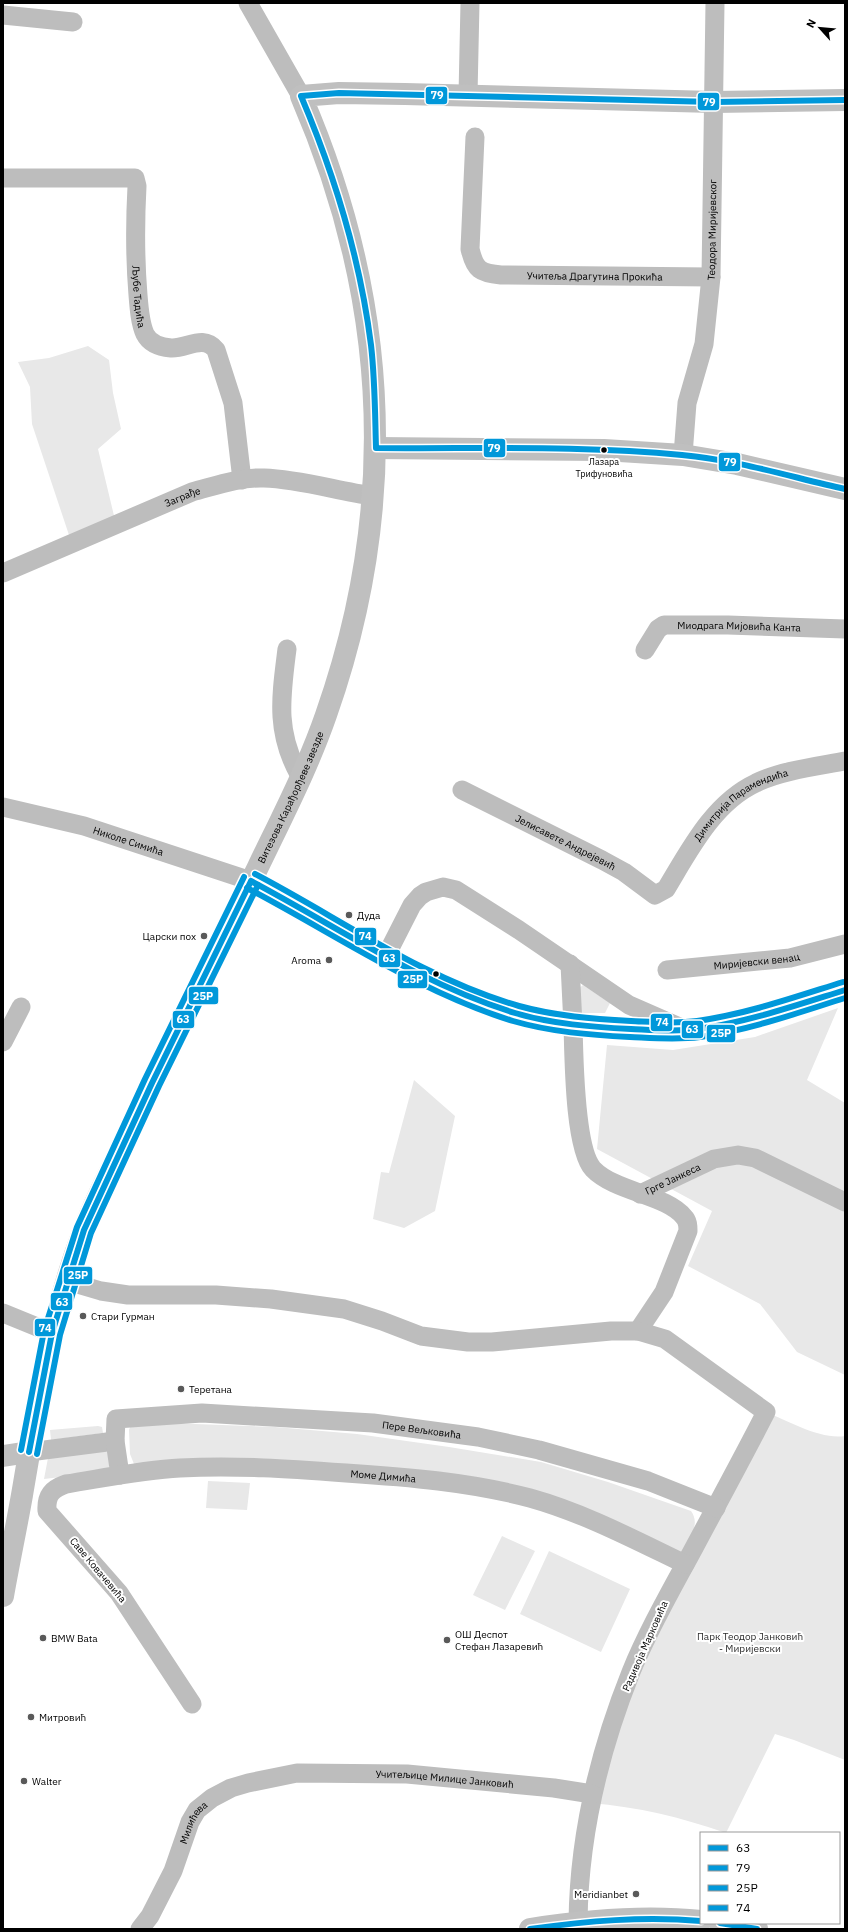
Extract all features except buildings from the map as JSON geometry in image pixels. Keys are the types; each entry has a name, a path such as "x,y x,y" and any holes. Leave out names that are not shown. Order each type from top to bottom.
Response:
{"street":[{"name":"Витезова Карађорђеве звезде","path":"3,1596 52,1333 84,1230 152,1082 251,881 327,714 350,635 363,574 373,496 376,448 374,380 371,347 358,272 346,221 316,131 301,96 248,3"},
{"path":"468,95 470,3"},
{"name":"Теодора Миријевског","path":"683,454 687,403 704,344 711,277 715,3"},
{"path":"3,15 73,22"},
{"path":"301,96 339,93 714,102 845,100"},
{"name":"Учитеља Драгутина Прокића","path":"476,137 470,249 473,262 479,270 488,274 500,275 711,277"},
{"name":"Љубе Тадића","path":"3,178 135,178 137,186 135,263 140,313 145,334 149,340 158,346 176,348 203,342 212,346 216,350 233,403 242,480"},
{"path":"376,448 604,450 683,454 737,464 845,489"},
{"name":"Заграђе","path":"3,573 192,492 242,480 262,478 284,480 373,496"},
{"name":"Миодрага Мијовића Канта","path":"645,650 658,629 664,625 845,629"},
{"path":"287,649 282,685 282,726 290,759 300,776"},
{"name":"Димитрија Парамендића","path":"666,889 710,821 733,797 756,783 779,776 845,761"},
{"name":"Јелисавете Андрејевић","path":"462,790 624,872 652,894 658,894 666,889"},
{"name":"Николе Симића","path":"3,807 84,826 251,881"},
{"path":"251,881 386,956 442,985 474,999 516,1013 573,1025 595,1028 697,1029 751,1018 845,990"},
{"path":"386,956 412,906 426,892 443,887 456,890 519,930 630,1005 684,1029"},
{"name":"Миријевски венац","path":"667,970 790,958 845,944"},
{"path":"570,964 573,1025"},
{"path":"3,1042 21,1007"},
{"name":"Грге Јанкеса","path":"573,1025 575,1091 581,1137 589,1164 600,1174 618,1185 640,1194 714,1159 738,1155 755,1158 845,1202"},
{"path":"68,1280 101,1291 128,1295 216,1295 272,1299 344,1309 382,1320 421,1336 468,1342 492,1342 612,1331 638,1332 664,1292 688,1231 688,1223 674,1207 640,1194"},
{"path":"3,1313 52,1333"},
{"name":"Радивоја Марковића","path":"578,1922 580,1876 592,1794 607,1743 631,1672 660,1608 686,1564 766,1412 665,1340 638,1332"},
{"name":"Пере Вељковића","path":"115,1441 116,1419 202,1413 373,1423 478,1437 539,1450 648,1481 716,1508"},
{"path":"3,1456 115,1441 120,1475"},
{"name":"Моме Димића","path":"66,1484 120,1475 179,1468 275,1468 383,1476 460,1484 530,1498 591,1519 686,1564"},
{"name":"Саве Ковачевића","path":"66,1484 50,1492 47,1502 47,1511 119,1593 192,1704"},
{"name":"Учитељице Милице Јанковић","path":"297,1773 428,1776 592,1794"},
{"name":"Милићева","path":"140,1929 153,1911 173,1871 190,1822 197,1810 212,1798 231,1788 297,1773"},
{"path":"530,1929 578,1922 669,1918 700,1921"},
{"path":"726,1924 757,1929"}],"green space":[{"path":"88,346 109,360 113,393 121,429 98,449 116,524 72,544 32,424 30,387 18,362 49,358"},
{"path":"583,985 610,1003 605,1013 581,1013 578,989"},
{"path":"838,1008 807,1080 845,1103 845,1375 797,1352 760,1304 688,1266 712,1211 597,1149 607,1045 673,1050 755,1037"},
{"path":"414,1080 455,1116 435,1211 404,1228 373,1219 381,1172 389,1173"},
{"name":"Парк Теодор Јанковић - Миријевски","path":"766,1412 815,1433 845,1436 845,1760 775,1734 726,1832 642,1810 590,1803 631,1672"},
{"path":"140,1422 275,1427 357,1434 541,1462 608,1482 691,1511 695,1521 693,1532 682,1552 677,1552 529,1490 134,1464 130,1454 129,1430 130,1427"},
{"path":"98,1426 102,1427 103,1433 51,1440 50,1430"},
{"path":"106,1451 109,1455 109,1468 104,1472 44,1479 48,1458"},
{"path":"208,1481 250,1483 247,1510 206,1508"},
{"path":"502,1536 535,1551 505,1610 473,1595"},
{"path":"549,1551 630,1589 601,1652 520,1614"}],"transit line":[{"name":"79","path":"301,96 339,93 714,102 845,100"},
{"name":"79","path":"301,96 325,156 345,218 360,281 371,345 375,396 376,448"},
{"name":"79","path":"376,448 529,448 606,450 682,455 703,457 744,465 845,489"},
{"name":"74","path":"255,874 416,964 484,994 519,1006 546,1012 617,1020 689,1022 753,1010 843,982"},
{"name":"74","path":"21,1450 44,1331 77,1227 145,1079 244,877"},
{"name":"63","path":"251,881 413,971 446,987 515,1013 543,1020 602,1027 690,1030 754,1018 845,990"},
{"name":"63","path":"29,1452 52,1333 84,1230 152,1083 251,881"},
{"name":"25P","path":"37,1454 60,1335 91,1233 159,1086 258,885"},
{"name":"25P","path":"247,888 410,978 478,1009 513,1021 542,1028 600,1035 691,1038 719,1034 755,1026 845,998"},
{"name":"63","path":"530,1929 636,1919 700,1921"},
{"name":"63","path":"726,1924 757,1929"}],"place":[{"name":"Лазара Трифуновића","path":"604,450"},
{"name":"Дуда","path":"349,915"},
{"name":"Царски пох","path":"204,936"},
{"name":"Aroma","path":"329,960"},
{"name":"Стари Гурман","path":"83,1316"},
{"name":"Теретана","path":"181,1389"},
{"name":"BMW Bata","path":"43,1638"},
{"name":"ОШ Деспот Стефан Лазаревић","path":"447,1640"},
{"name":"Митровић","path":"31,1717"},
{"name":"Walter","path":"24,1781"},
{"name":"Meridianbet","path":"636,1894"}]}
